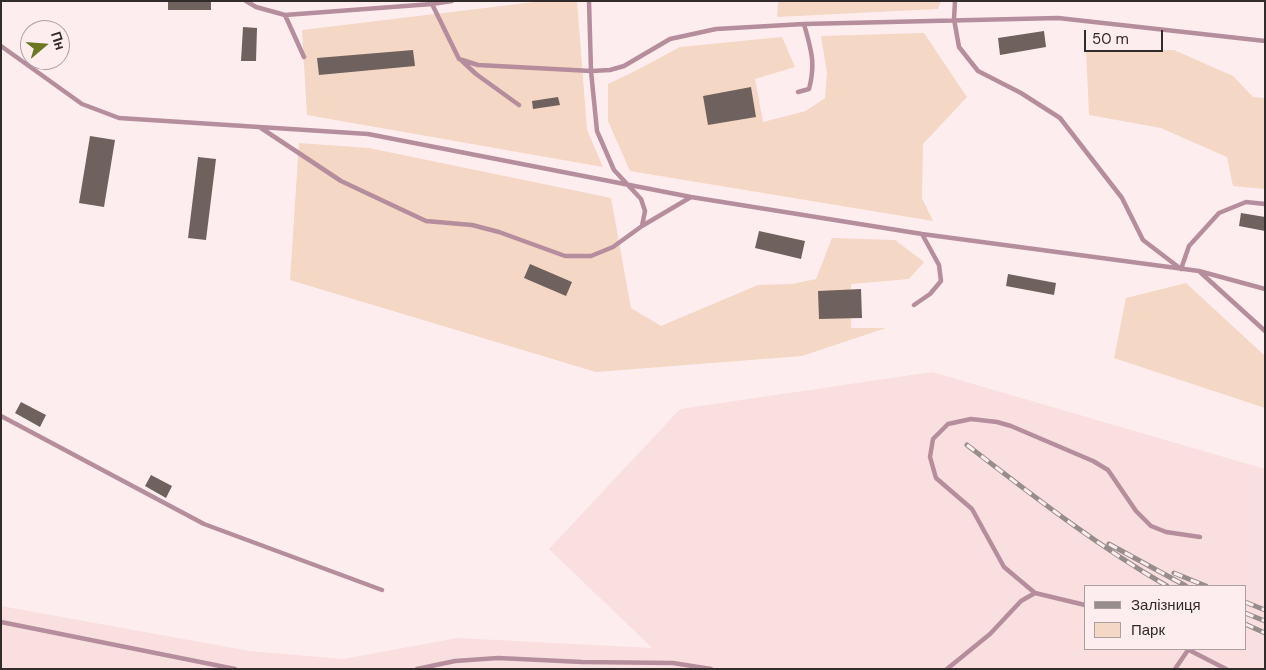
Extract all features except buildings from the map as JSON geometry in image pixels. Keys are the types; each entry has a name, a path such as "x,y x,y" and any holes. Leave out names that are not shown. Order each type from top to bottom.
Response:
{"lane":[{"path":"246,1 256,7 285,15 452,1"},
{"path":"589,1 591,71 597,130 614,170 642,199 645,211 642,226"},
{"path":"954,1 954,19 959,47 978,71 1021,93 1060,118 1122,198 1143,240 1181,269"},
{"path":"432,4 459,59 519,106"},
{"path":"285,15 304,57"},
{"path":"459,59 478,65 591,71 610,70 624,66 643,53 670,39 716,29 954,19 1058,18 1265,41"},
{"path":"798,92 808,89 813,72 811,50 804,24"},
{"path":"1,46 82,104 119,118 368,134 691,197 922,234 1199,271 1265,289"},
{"path":"260,126 340,181 426,221 472,225 499,232 565,256 591,256 613,247 642,226 691,197"},
{"path":"1181,269 1188,246 1219,213 1246,202 1265,204"},
{"path":"914,305 930,294 941,281 939,265 922,234"},
{"path":"1199,271 1265,331"},
{"path":"1,416 204,524 382,590"},
{"path":"1084,605 1035,593 1004,567 972,509 936,478 930,457 933,439 948,424 971,419 997,422 1011,426 1093,461 1108,470 1136,511 1151,526 1166,532 1200,537"},
{"path":"947,669 990,634 1021,601 1035,593"},
{"path":"1,622 235,669"},
{"path":"1175,669 1186,650"},
{"path":"1189,650 1226,669"},
{"path":"417,669 455,661 498,658 582,662 673,663 711,669"}],"shaded area":[{"path":"932,372 1265,469 1265,669 1,669 1,606 250,651 343,659 457,638 652,648 549,549 680,409"}],"green space":[{"path":"543,1 577,1 587,130 603,167 307,115 302,30"},
{"path":"778,1 941,1 938,9 777,17"},
{"path":"924,33 967,97 923,144 922,198 933,221 630,171 608,121 608,84 680,47 782,37 795,67 755,79 763,122 806,111 825,98 827,73 821,36"},
{"path":"1086,50 1174,50 1233,76 1253,97 1265,98 1265,189 1233,186 1227,157 1161,128 1089,115"},
{"path":"299,143 369,148 611,198 631,308 661,326 758,285 792,284 816,279 832,238 895,240 924,262 909,279 851,284 851,328 886,328 802,356 596,372 290,280"},
{"path":"1186,283 1265,356 1265,408 1114,358 1126,298"}],"railway":[{"path":"967,445 1090,537 1165,585"},
{"path":"1109,544 1184,585"},
{"path":"1174,573 1204,585"},
{"path":"1246,602 1265,610"},
{"path":"1246,613 1265,621"},
{"path":"1246,624 1265,633"}]}
